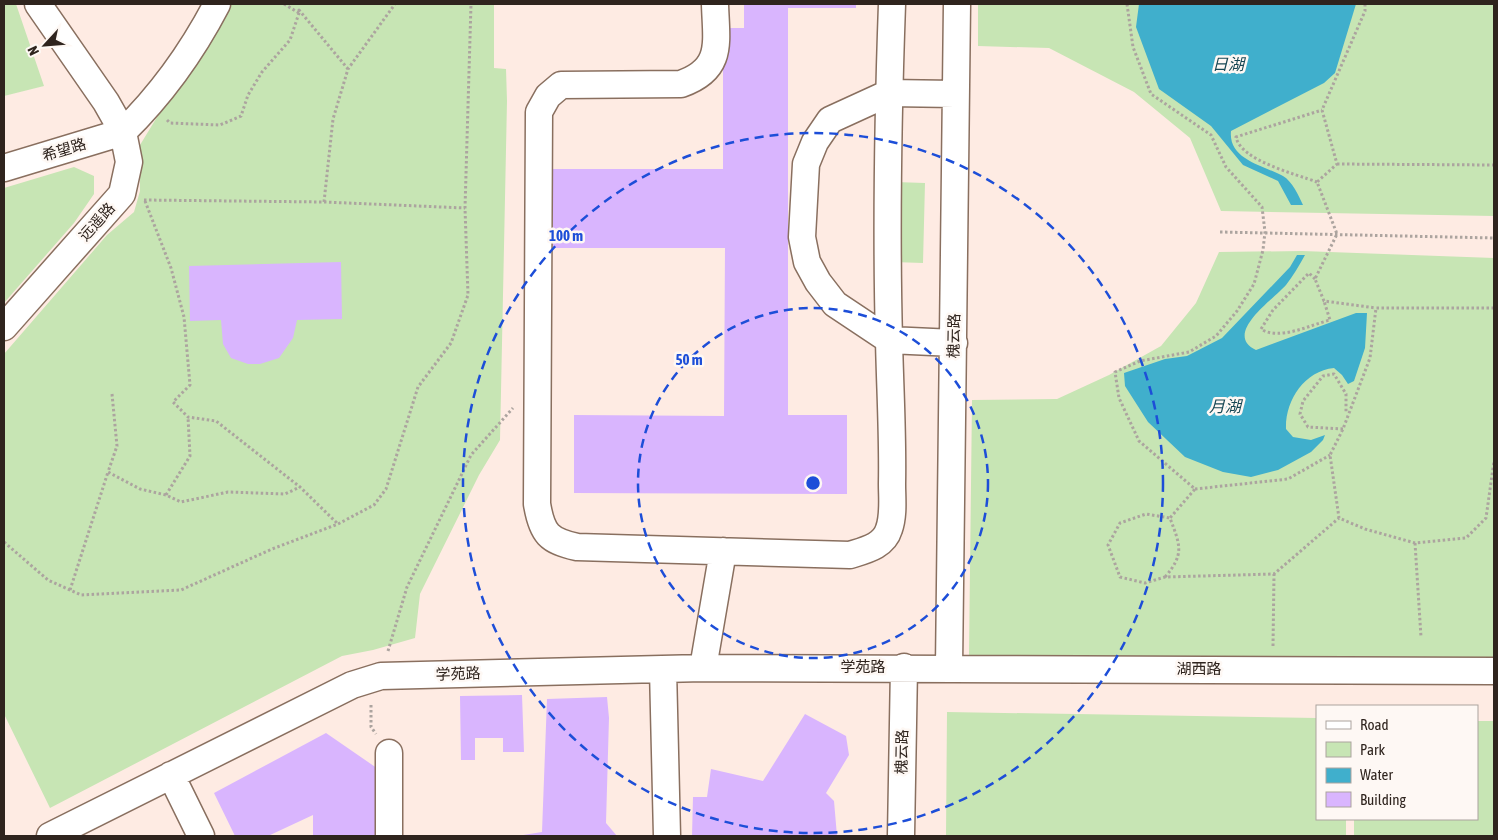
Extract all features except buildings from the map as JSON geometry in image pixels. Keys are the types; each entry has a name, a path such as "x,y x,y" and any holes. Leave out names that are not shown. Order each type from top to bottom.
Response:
{"lane":[{"name":"远遥路","path":"4,327 133,197 123,132 106,102 38,4"},
{"path":"715,4 716,46 710,65 698,78 680,84 561,85 548,96 539,112 537,504 539,518 549,536 557,542 577,547 850,555 870,549 883,540 889,529 892,508 893,439 889,340 889,93 892,4"},
{"name":"槐云路","path":"949,668 957,4"},
{"path":"123,132 149,107 207,11"},
{"path":"954,343 889,340 835,304 818,282 807,262 802,237 806,164 815,142 830,120 889,93 955,94"},
{"name":"希望路","path":"4,168 123,132"},
{"path":"703,668 723,551"},
{"name":"学苑路","path":"50,836 352,685 381,676 703,668 904,668"},
{"name":"槐云路","path":"901,836 904,668"},
{"name":"湖西路","path":"904,668 1494,671"},
{"path":"663,669 667,836"},
{"path":"389,836 390,753"},
{"path":"171,775 201,836"}],"path":[{"path":"284,4 299,13"},
{"path":"324,202 333,119 348,68 395,4"},
{"path":"4,542 48,580 81,595 181,590 272,549 338,524 374,504 386,489 418,387 451,343 468,295 465,208 471,4"},
{"path":"1127,4 1133,47 1151,94 1211,136 1226,167 1262,207 1265,232 1263,250 1254,284 1237,311 1216,336 1189,352 1140,361 1115,372 1119,398 1139,442 1195,490"},
{"path":"1337,164 1322,110 1365,11 1365,4"},
{"path":"299,13 299,10 348,68"},
{"path":"149,107 170,122 220,125 241,116 248,96 262,72 290,40 299,13"},
{"path":"1315,279 1337,234 1317,182 1254,158 1237,142 1236,137 1322,110"},
{"path":"1317,182 1337,164 1494,165"},
{"path":"338,524 300,487 216,421 188,417 173,402 190,385 184,317 171,268 133,197 465,208"},
{"path":"1220,232 1494,238"},
{"path":"1309,273 1315,279 1330,320 1279,334 1268,334 1261,329 1273,310 1309,273"},
{"path":"1324,301 1376,308 1494,308"},
{"path":"1170,518 1195,490 1288,479 1330,455 1343,429 1370,358 1376,308"},
{"path":"1343,429 1308,427 1300,414 1303,401 1323,376 1334,374 1346,394 1347,416"},
{"path":"390,753 371,727 370,706 381,676 407,587 471,455 538,380"},
{"path":"70,590 116,446 112,394"},
{"path":"166,495 190,456 188,417"},
{"path":"1330,455 1338,518"},
{"path":"1338,518 1365,529 1415,542 1466,538 1486,518 1494,462"},
{"path":"108,472 140,489 166,495 181,502 228,492 284,494 300,487"},
{"path":"1170,518 1146,514 1120,523 1108,545 1120,577 1145,584 1165,578 1274,574 1338,518"},
{"path":"1165,578 1174,566 1181,547 1170,518"},
{"path":"1415,542 1421,637"},
{"path":"1272,670 1274,574"}],"shaded area":[{"path":"4,4 1494,4 1494,836 4,836"}],"green space":[{"path":"4,4 16,4 44,86 4,96"},
{"path":"226,4 494,4 494,68 506,69 507,101 500,440 479,475 420,594 415,638 373,650 342,656 50,808 4,714 4,354 107,235 134,212 140,191 140,145"},
{"path":"978,4 1494,4 1494,216 1221,211 1190,138 1134,92 1049,48 978,46"},
{"path":"74,167 94,176 94,194 74,223 4,303 4,188"},
{"path":"895,182 925,183 923,263 893,262"},
{"path":"1302,251 1494,258 1494,661 969,655 972,400 1057,399 1109,375 1161,346 1196,303 1219,252"},
{"path":"947,712 1316,718 1316,820 1346,820 1346,836 946,836"},
{"path":"1478,721 1494,721 1494,836 1354,836 1354,820 1478,820"}],"water":[{"name":"日湖","path":"1139,4 1356,4 1335,73 1324,83 1231,131 1235,149 1249,161 1286,178 1295,189 1303,205 1291,205 1278,181 1243,165 1211,126 1159,89 1136,27"},
{"name":"月湖","path":"1297,255 1305,255 1286,285 1262,308 1247,326 1245,335 1247,343 1256,350 1356,313 1367,313 1365,348 1354,381 1348,384 1334,368 1323,370 1305,381 1298,389 1289,408 1286,429 1293,437 1311,440 1325,435 1323,440 1311,452 1278,470 1251,477 1223,472 1185,457 1148,422 1125,386 1124,373 1165,359 1187,356 1222,338 1290,267"}]}
